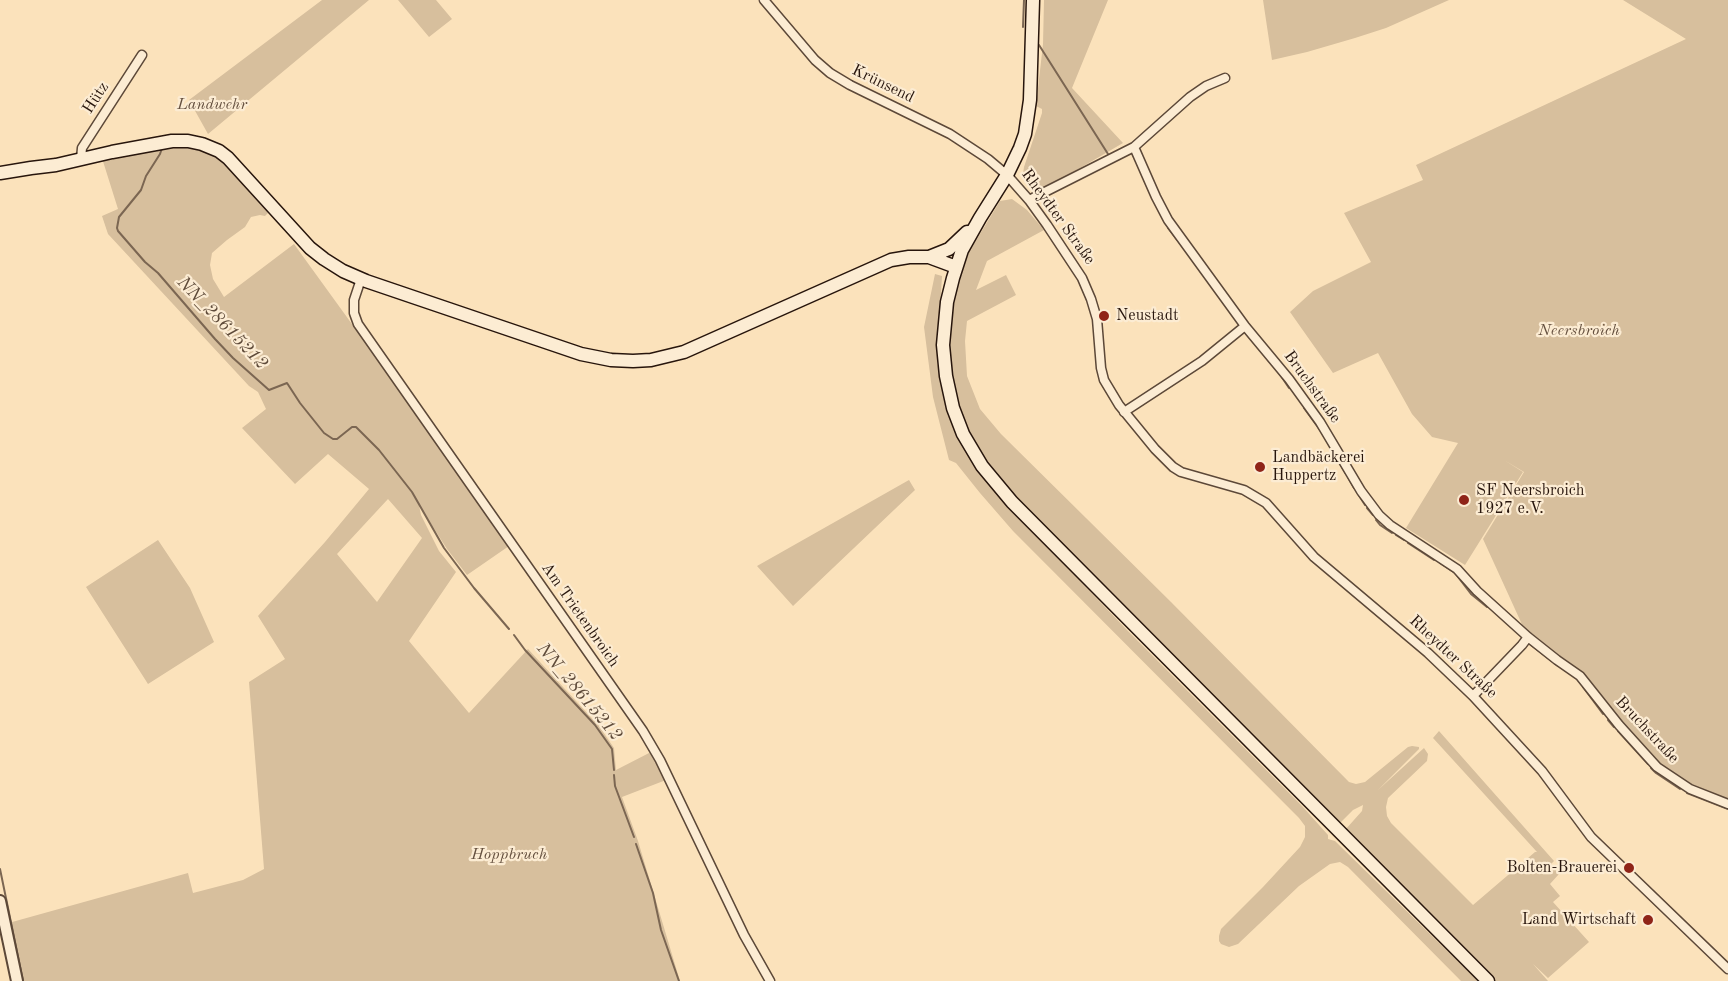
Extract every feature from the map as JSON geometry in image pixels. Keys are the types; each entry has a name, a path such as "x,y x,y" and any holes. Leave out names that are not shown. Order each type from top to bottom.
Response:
{"main road":[{"name":"Rheydter Straße","path":"1007,175 1020,148 1029,111 1033,0"},
{"path":"0,173 56,165 172,141 193,142 208,146 232,161 310,248 336,267 361,279 581,354 611,360 651,360 671,356 698,346 885,261 909,257 929,257 956,267"},
{"path":"1007,175 966,243 956,267 945,314 943,345 946,376 957,420 969,447 1012,502 1488,981"},
{"path":"929,257 952,247 980,218"}],"street":[{"name":"Krünsend","path":"764,0 815,60 830,73 950,134 988,159 1007,175"},
{"name":"Hütz","path":"81,159 82,148 142,55"},
{"path":"1029,200 1134,147 1185,101 1206,86 1225,78"},
{"name":"Bruchstraße","path":"1134,147 1164,214 1245,326 1320,422 1361,490 1379,515 1390,525 1457,569 1477,591 1528,637 1580,676 1619,725 1657,767 1683,785 1728,804"},
{"name":"Rheydter Straße","path":"1007,175 1029,200 1072,261 1088,291 1099,327 1102,373 1113,397 1163,457 1185,474 1244,490 1266,503 1314,557 1428,653 1473,696 1542,771 1591,837 1728,969"},
{"name":"Am Trietenbroich","path":"361,279 354,300 354,313 358,324 643,731 684,808 744,935 770,981"},
{"path":"1124,412 1196,366 1245,326"},
{"path":"1473,696 1528,637"},
{"path":"0,901 17,981"}],"green space":[{"name":"Landwehr","path":"322,0 369,0 208,134 189,100"},
{"path":"398,0 436,0 452,19 429,37"},
{"path":"1044,0 1108,0 1072,88 1123,143 1039,192 1034,192 1024,180 1023,174 1042,113 1042,109 1036,106 1043,44"},
{"path":"1263,0 1449,0 1386,28 1272,60"},
{"name":"Neersbroich","path":"1623,0 1728,0 1728,802 1686,785 1660,768 1619,722 1583,676 1525,631 1483,539 1524,472 1504,460 1523,472 1465,565 1406,528 1458,443 1432,437 1412,414 1378,353 1333,373 1290,312 1313,291 1371,262 1344,213 1423,180 1416,165 1686,39"},
{"name":"Hoppbruch","path":"172,141 208,146 273,208 265,216 251,217 245,227 212,253 210,265 213,279 224,297 294,244 509,546 467,575 419,505 421,515 439,551 456,572 409,641 469,713 528,649 599,726 614,748 616,770 651,752 666,780 622,797 638,841 680,981 18,981 5,924 188,873 193,893 243,880 264,869 249,682 285,659 258,616 369,489 328,454 295,484 242,428 266,409 258,392 249,386 108,234 102,216 118,209 101,155","holes":["388,499 422,538 377,602 337,554"]},
{"path":"1012,199 1027,210 1044,230 987,261 976,290 1006,275 1016,295 967,321 965,341 967,376 980,409 1001,434 1349,782 1356,784 1365,782 1408,747 1419,747 1378,790 1424,748 1428,754 1427,761 1388,798 1387,816 1391,823 1473,905 1537,852 1433,738 1439,731 1554,861 1551,864 1559,874 1550,884 1560,896 1553,902 1589,942 1548,978 1533,964 1548,981 1495,981 1345,830 1362,811 1363,805 1338,822 1010,494 979,451 963,421 953,391 949,345 950,320 958,283 969,252 1000,201"},
{"path":"935,274 942,276 937,362 946,406 972,462 1026,524 1125,628 1302,806 1328,835 1328,839 1335,841 1478,981 1461,981 1348,867 1340,862 1330,864 1299,886 1238,944 1229,947 1221,944 1219,936 1221,929 1300,847 1305,837 1305,826 1013,531 956,463 949,460 933,397 924,327"},
{"path":"909,480 915,490 793,606 757,566"},
{"path":"158,540 190,588 214,642 148,684 86,587"}],"waterway":[{"path":"1023,27 1024,0"},
{"path":"1039,45 1108,154"},
{"name":"NN_28615212","path":"162,148 141,190 119,217 118,231 233,358 269,390 287,383 324,433 337,439 352,427 356,427 379,450 412,492 444,548 509,629"},
{"path":"1168,228 1178,241"},
{"path":"1279,373 1289,388"},
{"path":"1304,408 1320,430"},
{"path":"1341,465 1346,474"},
{"path":"1348,477 1354,488"},
{"path":"1358,494 1365,505"},
{"path":"1367,508 1373,515"},
{"path":"1376,520 1392,533"},
{"path":"1396,535 1404,540"},
{"path":"1408,543 1434,560"},
{"path":"1440,563 1455,573 1471,594 1487,607"},
{"name":"NN_28615212","path":"514,635 525,650 595,725 612,749 614,770"},
{"path":"1527,642 1558,666"},
{"path":"1583,687 1603,714"},
{"path":"1608,720 1614,727"},
{"path":"1618,731 1648,764"},
{"path":"1651,768 1680,789"},
{"name":"NN_28615212","path":"614,775 615,786 634,837"},
{"path":"1687,793 1728,809"},
{"name":"NN_28615212","path":"636,844 653,893 661,930 679,981"},
{"path":"0,869 23,981"}],"place":[{"name":"Neustadt","path":"1104,316"},
{"name":"Landbäckerei Huppertz","path":"1260,467"},
{"name":"SF Neersbroich 1927 e.V.","path":"1464,500"},
{"name":"Bolten-Brauerei","path":"1629,868"},
{"name":"Land Wirtschaft","path":"1648,920"}]}
